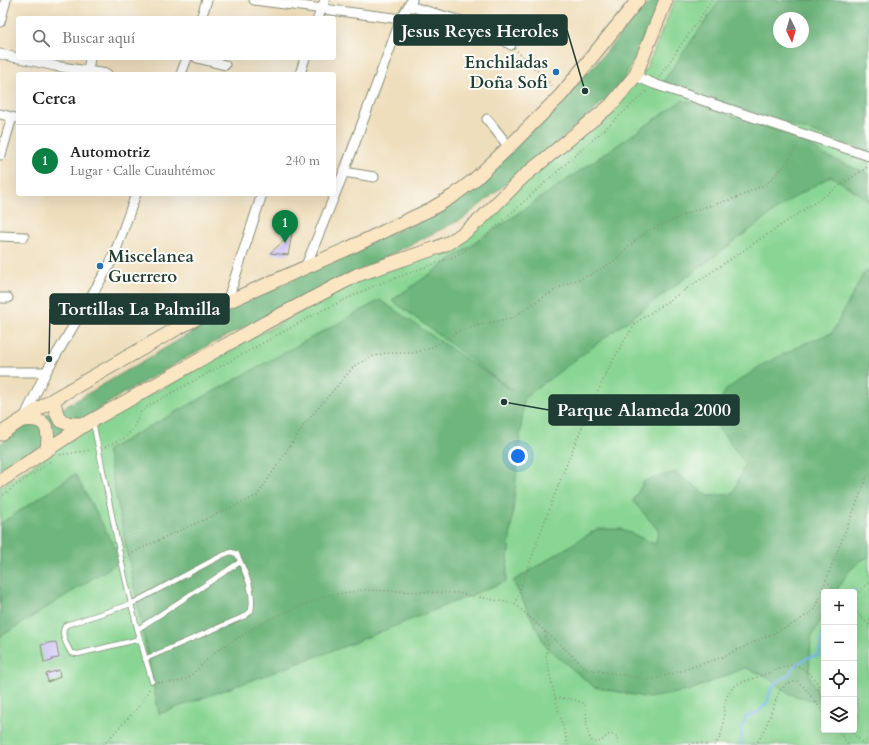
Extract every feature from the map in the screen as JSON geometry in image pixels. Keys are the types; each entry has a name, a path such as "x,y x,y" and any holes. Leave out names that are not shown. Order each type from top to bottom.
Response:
{"main road":[{"path":"0,434 54,399 178,328 227,302 305,268 431,209 453,196 474,180 561,95 638,0"},
{"path":"0,481 50,454 89,422 265,323 357,275 436,248 457,238 482,218 523,177 605,110 635,76 666,0"},
{"path":"54,399 55,412 60,420 68,424 89,422"},
{"path":"23,420 38,420 42,422 48,431 50,454"}],"street":[{"path":"0,22 6,0"},
{"path":"202,16 207,0"},
{"path":"254,0 320,14 401,19"},
{"path":"320,14 325,0"},
{"path":"336,192 401,19 410,3 479,26 494,33 511,45"},
{"path":"0,54 16,57"},
{"path":"38,60 56,62 94,72"},
{"path":"88,71 90,60"},
{"path":"182,72 186,60"},
{"path":"205,60 225,65"},
{"path":"301,72 304,60"},
{"path":"635,76 654,84 869,156"},
{"path":"0,114 15,118 1,155"},
{"path":"487,119 509,147"},
{"path":"344,172 374,177"},
{"path":"23,420 46,372 109,266 134,196"},
{"path":"227,302 261,196"},
{"path":"305,268 334,196"},
{"path":"0,236 24,238"},
{"path":"0,372 46,372"}],"lane":[{"path":"89,422 99,448 131,604 152,682"},
{"path":"140,639 74,654 71,653 63,635 63,628 66,625 131,604 221,556 231,552 237,554 252,594 251,611 245,616 145,659"},
{"path":"138,629 240,562"}],"path":[{"path":"65,451 59,455 99,448 125,438 133,428 141,412 148,406 243,353 350,297 376,285 453,257 467,249 489,233 654,84 712,0"},
{"path":"511,45 561,95"},
{"path":"122,560 142,548 257,496 303,426 354,366 371,357 386,353 419,352 431,348 459,331 513,318 564,285 592,274 614,261 637,239 648,231 695,210 736,198 766,184 788,162 803,134"},
{"path":"514,604 567,461 599,388 628,334 637,322 869,166"},
{"path":"0,497 50,454"},
{"path":"103,745 142,703 152,682 176,682 187,679 216,651 271,618 329,595 364,590 457,593 514,604 587,669 652,680 720,658 795,623 814,610 869,472"},
{"path":"826,580 834,589"},
{"path":"857,594 869,582"},
{"path":"857,612 869,625"},
{"path":"545,632 548,644 546,657 555,698 568,745"},
{"path":"714,745 718,742 721,735 725,700 728,692 732,687 738,684 790,666 801,668 813,677 818,684 821,699"},
{"path":"756,745 764,730 779,692 786,684 797,681 803,686 821,709"},
{"path":"555,698 568,698 578,700 586,704 587,731 589,738 593,742 600,742 610,734 616,736 619,745"},
{"path":"839,733 849,745"},
{"path":"853,733 864,745"},
{"path":"690,745 694,742 706,745"}],"green space":[{"path":"651,0 662,0 648,34 624,80 590,115 464,218 207,346 119,396 56,438 0,470 0,444 38,415 55,413 233,308 459,201 595,65"},
{"path":"675,0 869,0 869,745 0,745 0,487 69,441 208,362 350,285 459,243 540,164 609,113 646,69"},
{"path":"720,0 869,0 869,151 663,82"},
{"path":"683,100 800,138 824,155 869,174 869,202 831,176 790,200 524,398 506,581 348,645 159,714 107,450 380,300 513,391 392,300"},
{"path":"869,271 869,557 863,559 854,567 838,589 821,589 821,620 811,638 809,674 821,703 790,694 764,675 745,668 688,691 649,698 594,687 546,647 513,581 597,529 621,529 655,544 659,531 633,501 644,481 675,472 708,496 733,494 745,463 711,418 726,390 760,366 806,343 832,333 864,273"},
{"path":"75,474 122,560 0,637 0,524"}],"building":[{"path":"292,234 288,255 270,253"},
{"path":"56,642 59,658 52,659 52,661 44,663 41,645"},
{"path":"59,670 60,677 48,682 46,674"}],"waterway":[{"path":"742,745 742,727 746,717 759,712 767,703 771,689 778,681 790,674 795,665 809,657 819,655 821,645"}],"place":[{"name":"Enchiladas Doña Sofi","path":"556,72"},
{"name":"Jesus Reyes Heroles","path":"585,91"},
{"name":"Automotriz","path":"285,243"},
{"name":"Miscelanea Guerrero","path":"100,266"},
{"name":"Tortillas La Palmilla","path":"49,359"},
{"name":"Parque Alameda 2000","path":"504,402"}]}
